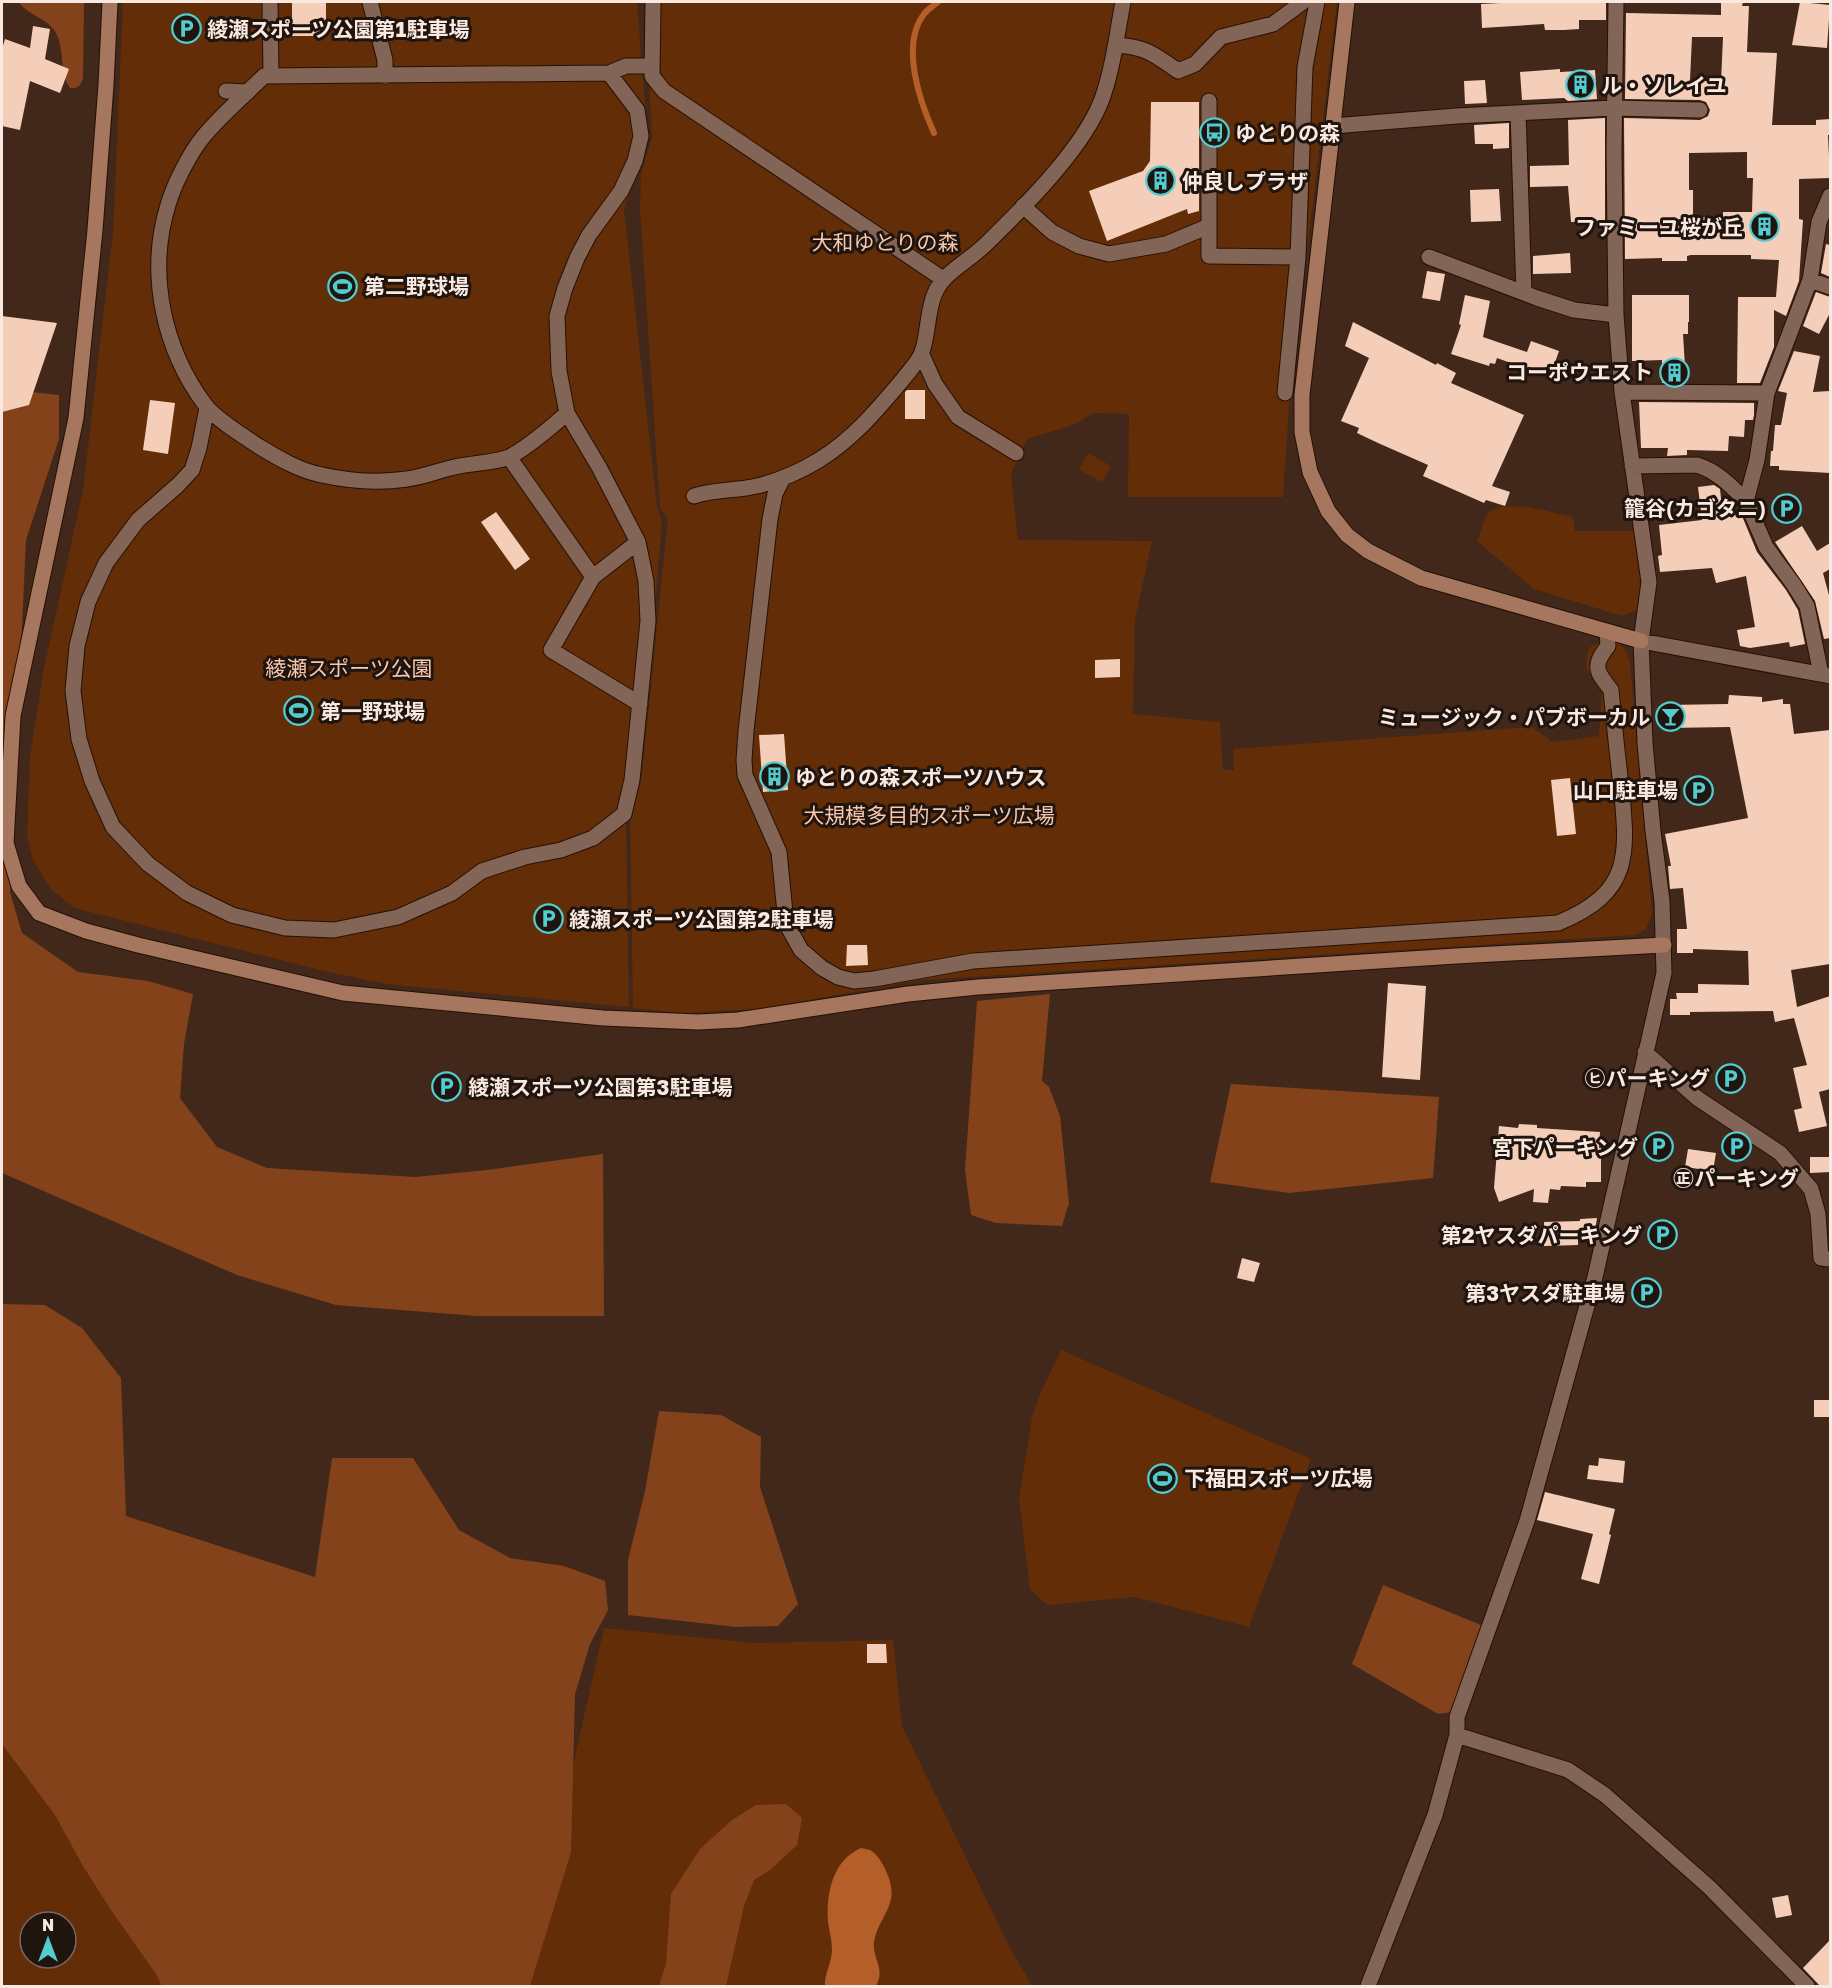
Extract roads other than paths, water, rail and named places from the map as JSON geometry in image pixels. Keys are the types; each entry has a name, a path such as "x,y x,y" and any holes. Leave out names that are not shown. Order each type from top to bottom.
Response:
{"street":[{"path":"110,2 96,219 76,418 13,716 6,843 19,886 39,913 86,931 138,945 343,993 603,1018 698,1022 738,1020 908,994 978,987 1468,955 1664,945"},
{"path":"270,2 271,76"},
{"path":"370,2 386,60 386,76"},
{"path":"653,2 652,76 664,91 943,279"},
{"path":"694,496 704,492 756,486 783,478 818,460 856,433 922,355 929,325 930,304 943,279 984,246 1023,206 1077,144 1091,122 1102,99 1116,45 1123,2"},
{"path":"1116,45 1138,46 1178,71 1195,64 1221,37 1274,24 1303,2"},
{"path":"1285,393 1298,257 1305,67 1317,2"},
{"path":"1347,2 1302,395 1302,432 1310,472 1328,511 1347,535 1368,551 1421,578 1641,641 1826,675 1807,606 1766,547 1746,501 1729,483 1707,468 1697,465 1632,466"},
{"path":"1368,1986 1434,1815 1457,1736 1457,1717 1527,1521 1595,1277 1645,1052 1661,992 1664,945 1662,901 1645,743 1641,641 1649,582 1622,392 1616,315 1614,108 1616,2"},
{"path":"567,413 554,426 509,457 457,466 408,479 350,480 320,475 277,458 241,435 207,408 176,354 164,321 159,281 160,238 168,204 202,138 264,76 609,73 626,66 651,66"},
{"path":"207,408 192,470 138,520 106,563 88,602 77,646 73,691 79,739 92,781 113,827 148,864 187,893 232,915 285,928 334,930 398,916 452,893 482,871 525,857 561,850 593,838 624,814 632,780 648,621 646,580 638,542 599,467 567,413 559,371 557,316 565,288 589,236 621,191 635,161 641,136 638,110 609,73"},
{"path":"226,91 248,92"},
{"path":"1209,101 1209,256 1298,257"},
{"path":"1333,126 1614,108 1700,110"},
{"path":"1518,113 1524,293"},
{"path":"1746,501 1757,460 1767,393 1810,280 1819,222 1830,196"},
{"path":"1023,206 1052,232 1079,246 1109,254 1166,244 1209,226"},
{"path":"1429,256 1574,310 1616,315"},
{"path":"1810,280 1830,287"},
{"path":"922,355 935,384 958,417 1016,453"},
{"path":"1622,392 1767,393"},
{"path":"509,457 593,577"},
{"path":"783,478 775,494 770,519 746,731 745,774 779,852 786,923 801,950 822,968 838,977 854,981 874,980 974,961 1558,923 1580,914 1612,887 1622,864 1626,838 1611,690 1598,674 1598,659 1608,646 1607,632"},
{"path":"638,542 593,577 551,650 640,704"},
{"path":"1645,1052 1697,1098 1780,1153 1811,1189 1818,1214 1821,1257 1830,1259"},
{"path":"1457,1736 1568,1770 1605,1795 1709,1887 1807,1986"}],"waterway":[{"path":"934,133 918,90 913,41 925,12 938,2"}],"place":[{"name":"綾瀬スポーツ公園第1駐車場","path":"186,29"},
{"name":"ル・ソレイユ","path":"1580,85"},
{"name":"ゆとりの森","path":"1214,133"},
{"name":"仲良しプラザ","path":"1161,181"},
{"name":"ファミーユ桜が丘","path":"1764,227"},
{"name":"第二野球場","path":"343,286"},
{"name":"コーポウエスト","path":"1674,372"},
{"name":"籠谷(カゴタニ)","path":"1787,508"},
{"name":"第一野球場","path":"299,711"},
{"name":"ミュージック・パブボーカル","path":"1671,717"},
{"name":"ゆとりの森スポーツハウス","path":"774,777"},
{"name":"山口駐車場","path":"1699,790"},
{"name":"綾瀬スポーツ公園第2駐車場","path":"548,919"},
{"name":"㋪パーキング","path":"1731,1078"},
{"name":"綾瀬スポーツ公園第3駐車場","path":"447,1087"},
{"name":"宮下パーキング","path":"1659,1147"},
{"name":"㊣パーキング","path":"1736,1147"},
{"name":"第2ヤスダパーキング","path":"1663,1235"},
{"name":"第3ヤスダ駐車場","path":"1646,1293"},
{"name":"下福田スポーツ広場","path":"1163,1478"}],"park label":[{"name":"大和ゆとりの森","path":"885,242"},
{"name":"綾瀬スポーツ公園","path":"349,668"},
{"name":"大規模多目的スポーツ広場","path":"929,815"}]}
